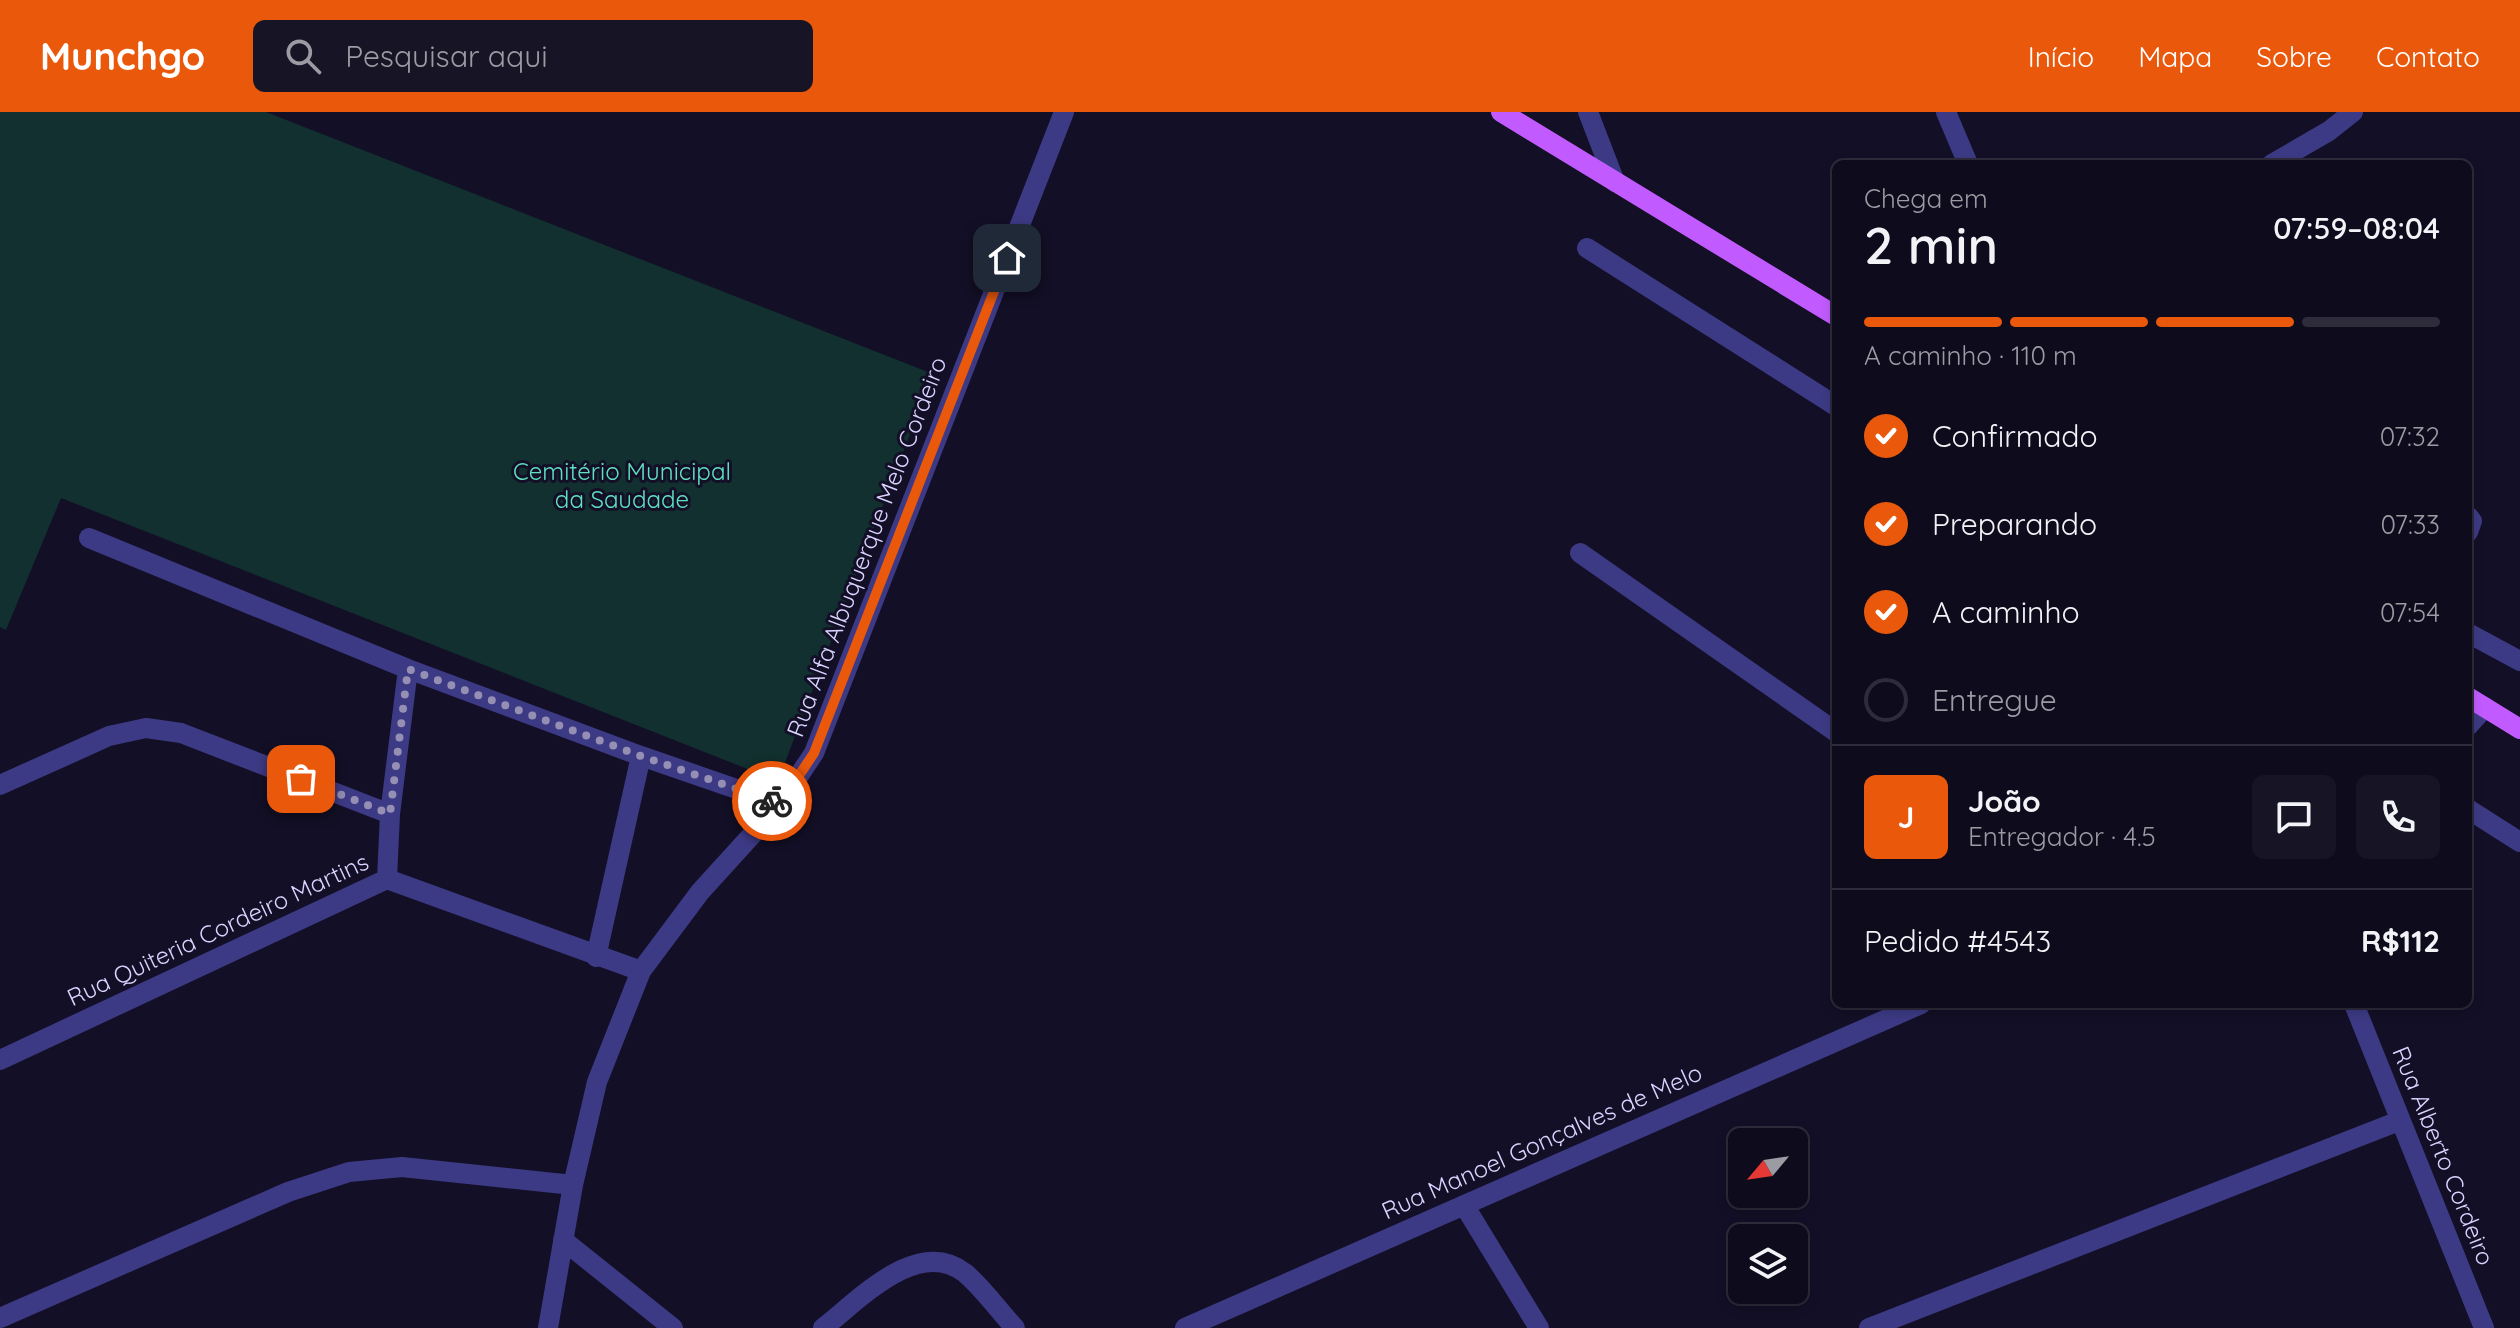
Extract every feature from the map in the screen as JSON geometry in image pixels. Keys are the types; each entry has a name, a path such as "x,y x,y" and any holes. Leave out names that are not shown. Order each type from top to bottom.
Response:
{"main road":[{"path":"1501,112 1832,314"},
{"path":"2476,702 2520,729"}],"street":[{"name":"Rua Alfa Albuquerque Melo Cordeiro","path":"548,1328 573,1185 597,1082 641,971 700,892 780,804 814,753 1064,112"},
{"path":"1588,112 1615,182"},
{"path":"1946,112 1966,160"},
{"path":"2279,160 2329,131 2353,112"},
{"path":"1587,248 1832,403"},
{"path":"89,538 408,669 780,804"},
{"path":"1580,553 1832,729"},
{"path":"2472,635 2520,661"},
{"path":"387,879 390,814 408,669"},
{"path":"0,785 109,736 146,728 181,733 390,814"},
{"path":"596,957 641,756"},
{"path":"2472,812 2520,842"},
{"name":"Rua Quiteria Cordeiro Martins","path":"0,1060 387,879 641,971"},
{"name":"Rua Manoel Gonçalves de Melo","path":"1185,1328 1912,1008"},
{"name":"Rua Alberto Cordeiro","path":"2356,1008 2484,1328"},
{"path":"1869,1328 2399,1121"},
{"path":"0,1318 288,1192 349,1172 402,1167 573,1185"},
{"path":"1464,1205 1539,1328"},
{"path":"563,1240 673,1328"},
{"path":"823,1328 900,1268 937,1260 964,1272 1015,1328"}],"green space":[{"name":"Cemitério Municipal da Saudade","path":"0,112 266,112 933,374 778,781 61,498 6,630 0,627"}],"way so far":[{"path":"301,779 390,814 408,669 772,801"}],"route":[{"path":"772,801 780,804 814,753 1007,258"}]}
